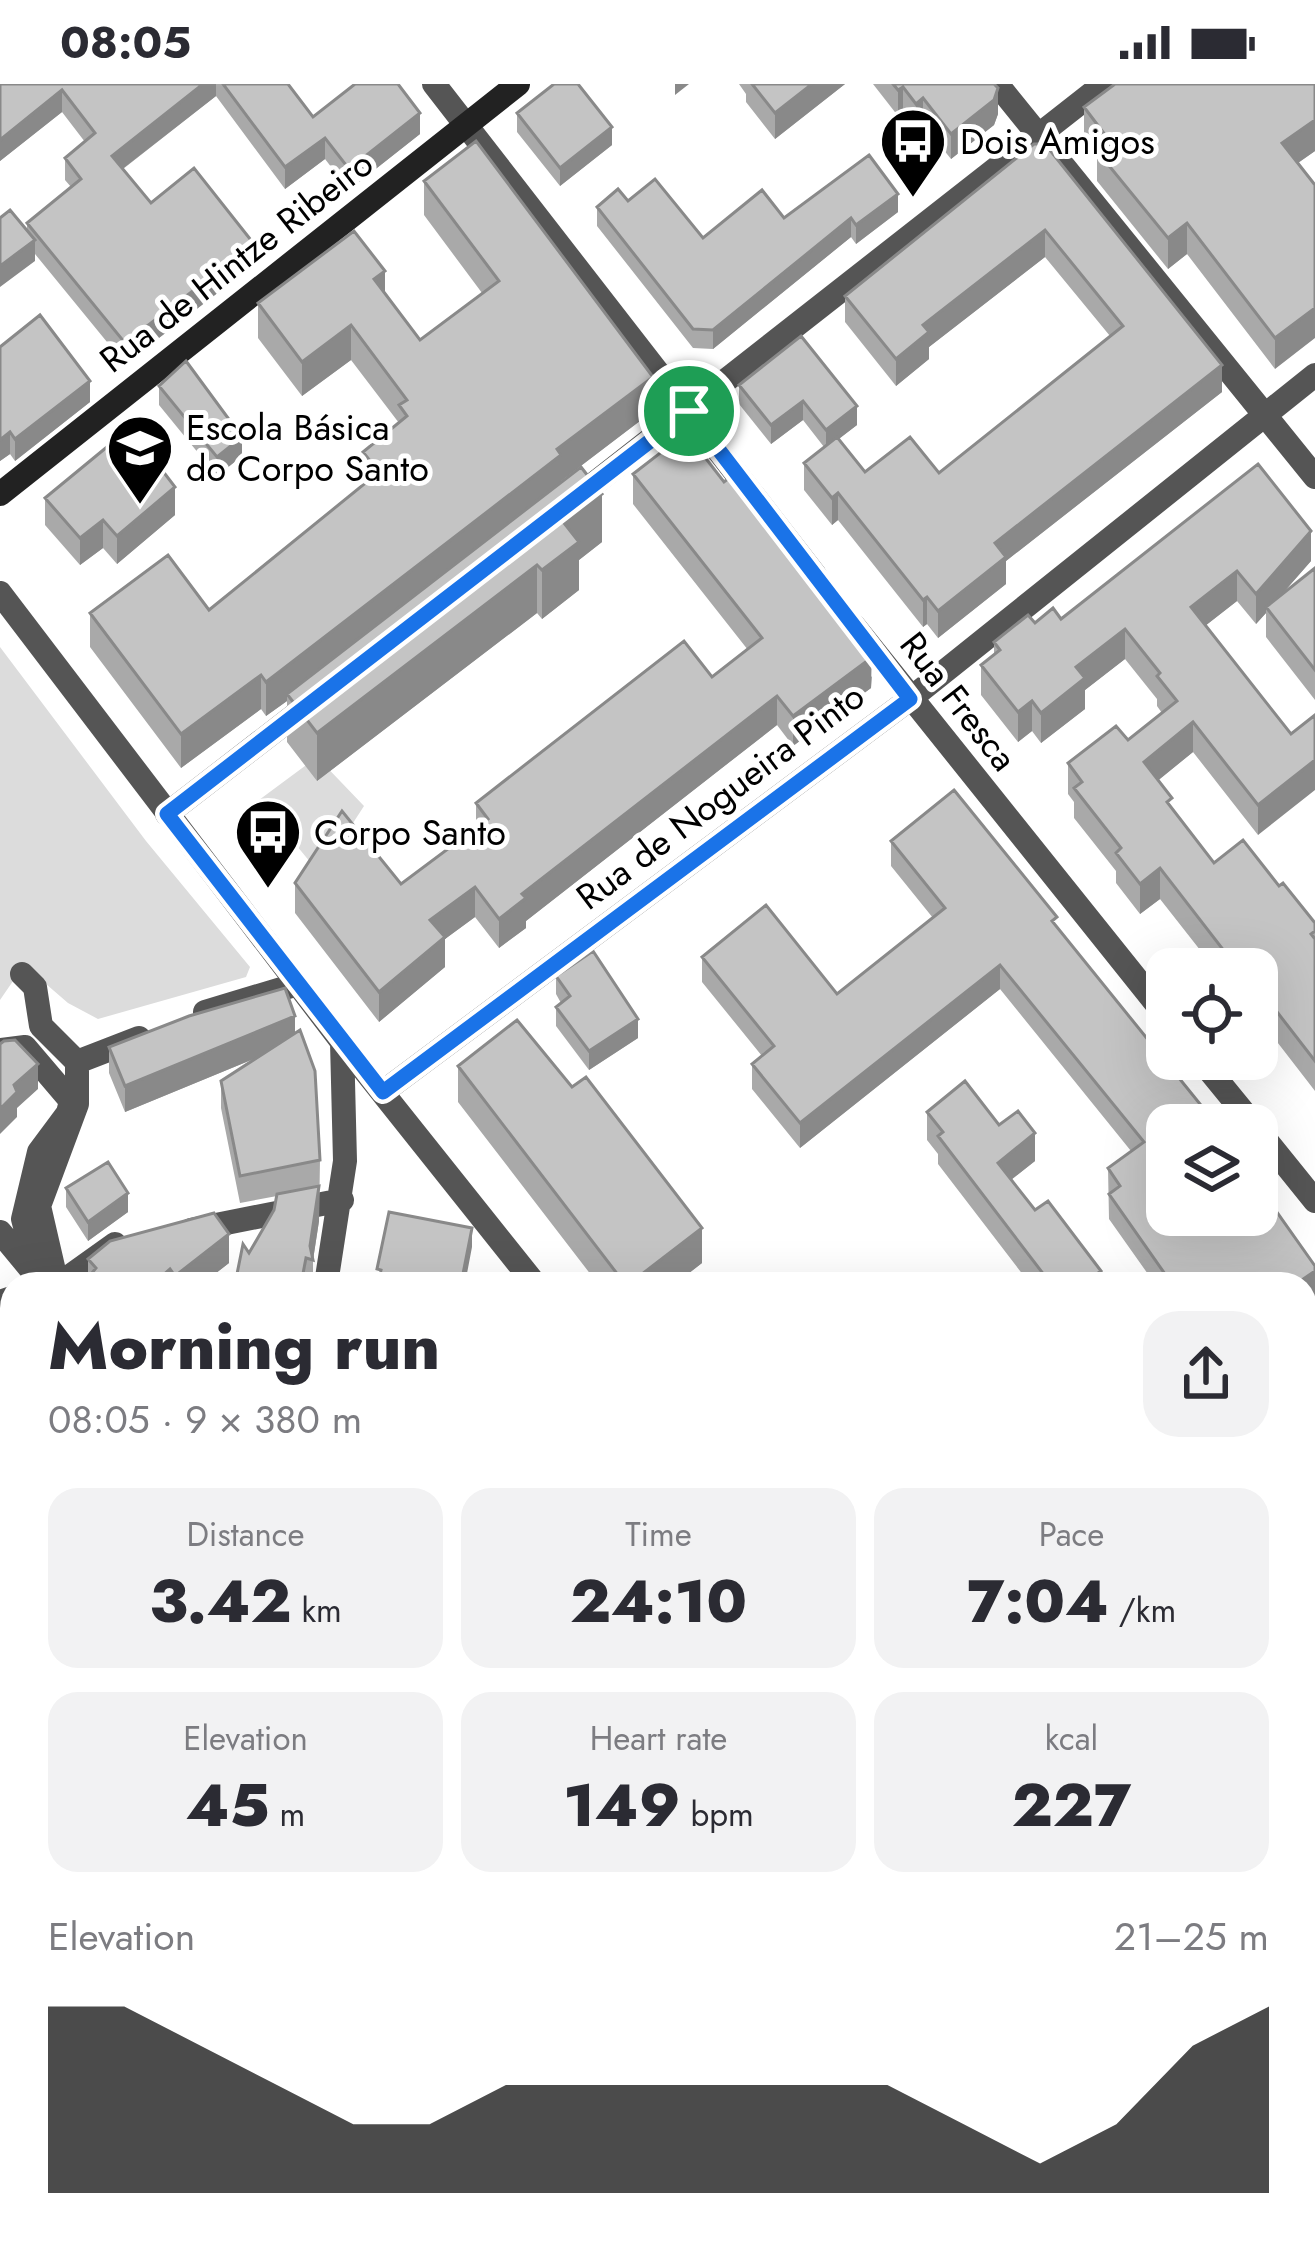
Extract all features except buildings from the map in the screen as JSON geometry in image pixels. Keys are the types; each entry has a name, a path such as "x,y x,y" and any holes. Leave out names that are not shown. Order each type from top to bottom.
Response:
{"street":[{"name":"Rua Fresca","path":"434,84 910,699 1146,991"},
{"name":"Rua de Hintze Ribeiro","path":"0,494 518,84"},
{"path":"997,84 1315,477"},
{"path":"545,522 1104,84"},
{"name":"Rua de Nogueira Pinto","path":"383,1092 910,699 1315,375"},
{"path":"0,593 342,1042 526,1272"},
{"path":"167,814 337,682"},
{"path":"22,974 34,987 41,1026 77,1062 76,1104 39,1206 55,1272"},
{"path":"77,1062 298,984"},
{"path":"328,1272 345,1161 342,1042"},
{"path":"0,1050 25,1048 71,1101 68,1113 39,1152 23,1219 37,1272"},
{"path":"1218,1080 1237,1104"},
{"path":"1278,1155 1315,1201"},
{"path":"75,1272 113,1245 342,1200"},
{"path":"0,1232 33,1272"}],"shaded area":[{"path":"0,647 146,841 250,967 246,977 98,1019 68,1003 24,965 0,1000"},
{"path":"317,757 364,806 320,874 259,800"}],"place":[{"name":"Dois Amigos","path":"913,200"},
{"name":"Escola Básica do Corpo Santo","path":"140,507"},
{"name":"Corpo Santo","path":"268,891"}],"route":[{"path":"689,411 910,699 383,1092 167,814 689,411"}]}
